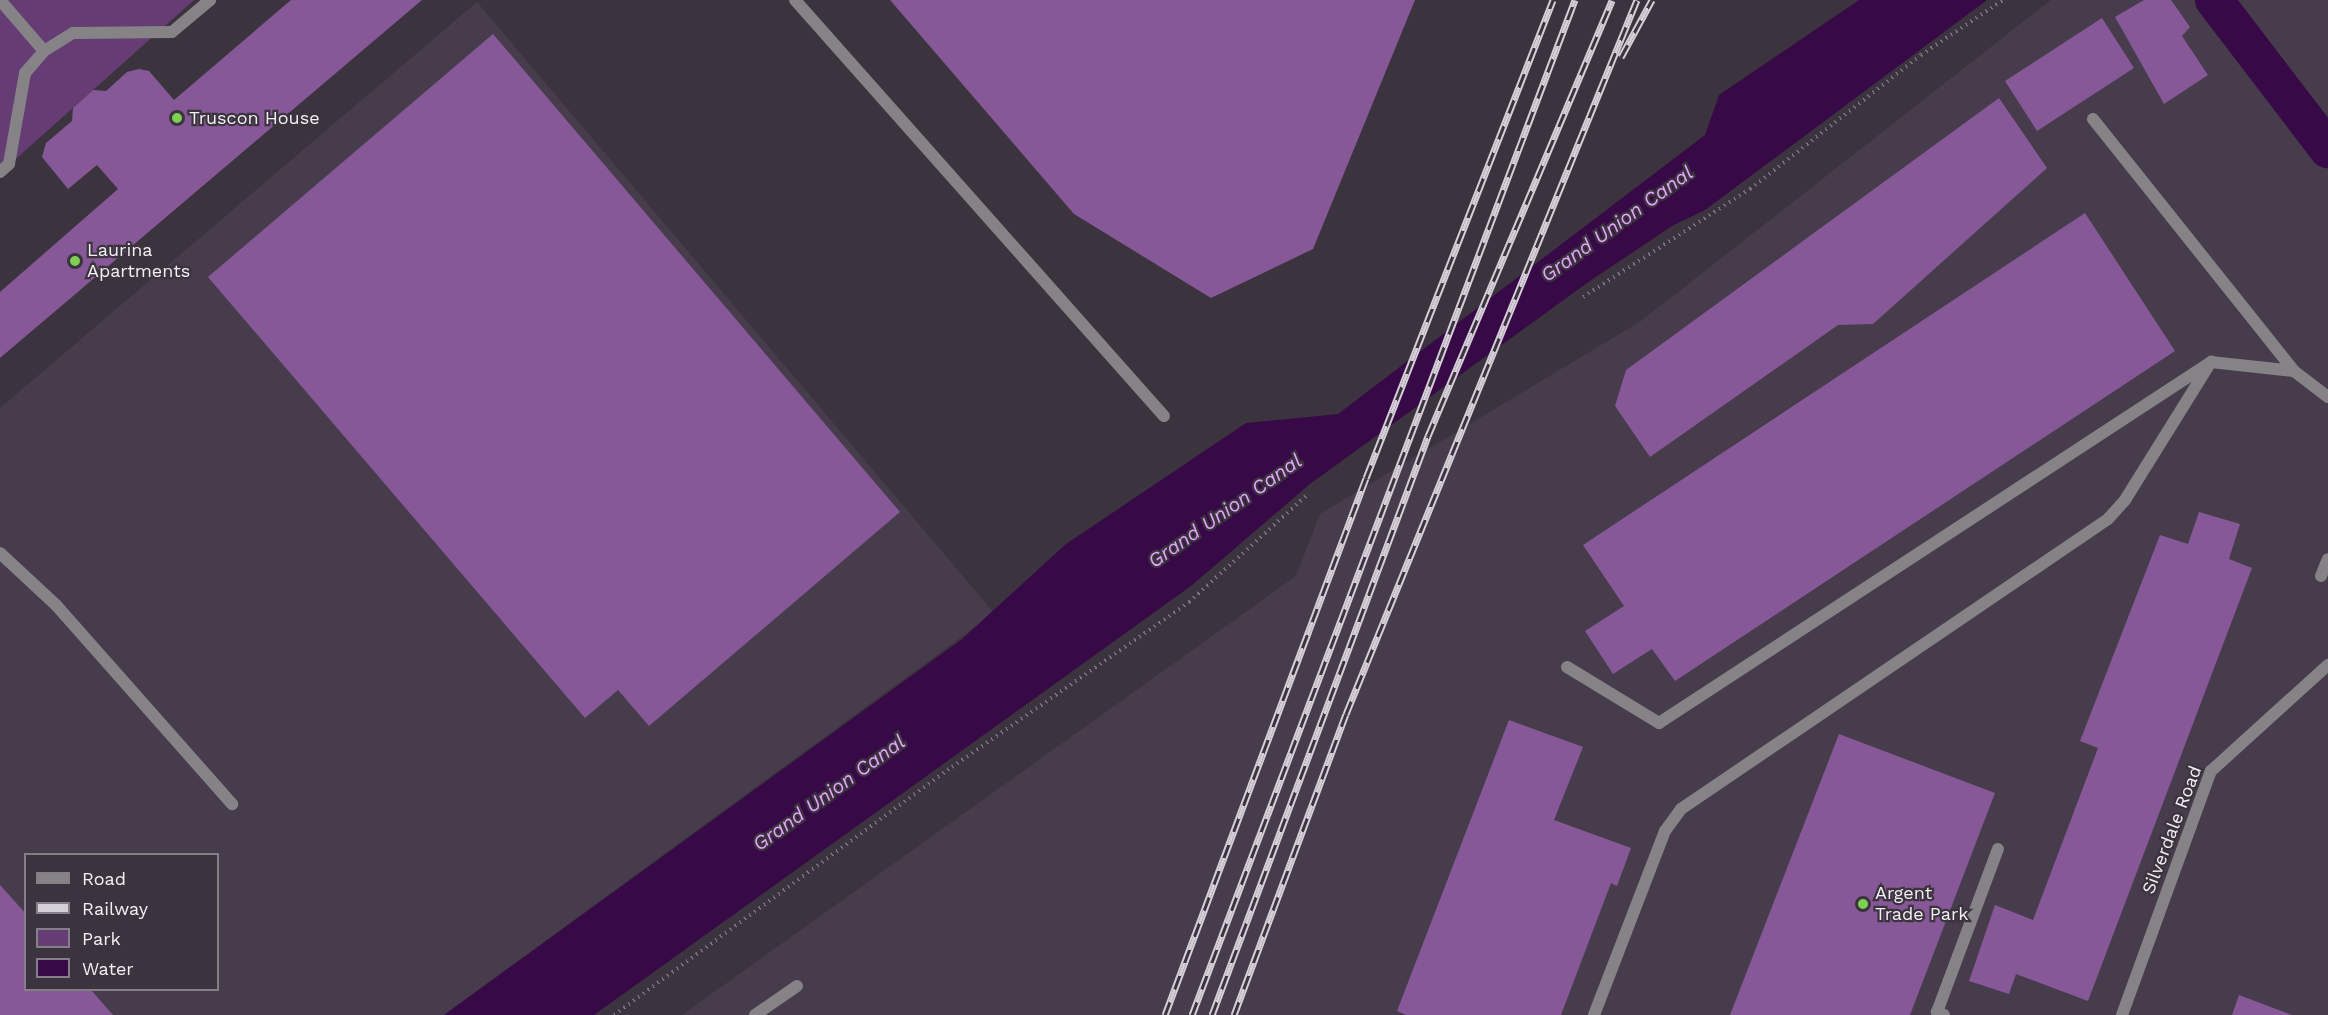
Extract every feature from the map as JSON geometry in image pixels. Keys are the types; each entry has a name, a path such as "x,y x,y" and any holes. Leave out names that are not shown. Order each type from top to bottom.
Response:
{"street":[{"path":"0,0 44,51"},
{"path":"0,172 9,164 26,73 44,51 73,33 172,32 210,0"},
{"path":"795,0 1164,416"},
{"path":"2092,119 2294,371 2328,397"},
{"path":"1567,666 1659,723 2211,362 2294,371"},
{"path":"1594,1015 1665,831 1681,809 2109,519 2125,500 2211,362"},
{"path":"0,553 56,605 232,804"},
{"path":"2321,576 2328,559"},
{"name":"Silverdale Road","path":"2122,1015 2211,771 2328,665"},
{"path":"1944,1015 1937,1012 1998,849"},
{"path":"755,1015 797,986"}],"path":[{"path":"1583,297 1749,189 1921,56 2003,0"},
{"path":"614,1015 952,767 1189,602 1307,495"}],"shaded area":[{"path":"2051,0 2328,0 2328,1015 682,1015 1296,576 1320,514 1641,321"},
{"path":"477,2 994,613 444,1015 0,1015 0,408"}],"green space":[{"path":"0,0 194,0 0,173"}],"water":[{"name":"Grand Union Canal","path":"1859,0 1987,0 1705,210 1672,226 1587,283 1310,484 1191,586 594,1015 444,1015 962,639 1066,544 1246,423 1338,414 1705,135 1719,95"}],"building":[{"name":"Truscon House","path":"291,0 422,0 0,358 0,292 118,189 97,165 68,189 42,157 46,143 72,121 73,108 93,90 106,91 127,72 139,69 149,71 174,100"},
{"path":"890,0 1415,0 1313,249 1211,298 1074,214"},
{"path":"2144,0 2171,0 2190,27 2182,36 2208,75 2164,104 2115,17"},
{"path":"2102,18 2134,68 2037,131 2005,81"},
{"path":"493,34 900,512 649,726 618,690 585,718 208,277"},
{"path":"1999,98 2047,168 1873,324 1838,325 1650,457 1615,406 1626,370"},
{"path":"2085,213 2175,351 1675,681 1652,649 1613,674 1585,631 1624,606 1583,545"},
{"path":"2199,512 2240,524 2229,559 2252,568 2088,1001 2016,974 2009,994 1969,981 1995,905 2033,920 2098,748 2080,741 2160,535 2188,544"},
{"path":"1509,720 1583,747 1554,820 1631,848 1617,886 1611,883 1561,1015 1406,1015 1397,1011"},
{"name":"Argent Trade Park","path":"1839,734 1995,793 1910,1015 1730,1015"},
{"path":"0,885 24,912 24,991 92,991 113,1015 0,1015"},
{"path":"2239,995 2292,1015 2232,1015"}],"waterway":[{"path":"2214,0 2328,149"}],"railway":[{"path":"1165,1015 1366,478 1553,0"},
{"path":"1192,1015 1575,0"},
{"path":"1212,1015 1428,436 1612,0"},
{"path":"1234,1015 1346,714 1637,0"},
{"path":"1621,57 1652,0"}],"place":[{"name":"Truscon House","path":"177,118"},
{"name":"Laurina Apartments","path":"75,261"},
{"name":"Argent Trade Park","path":"1863,904"}]}
